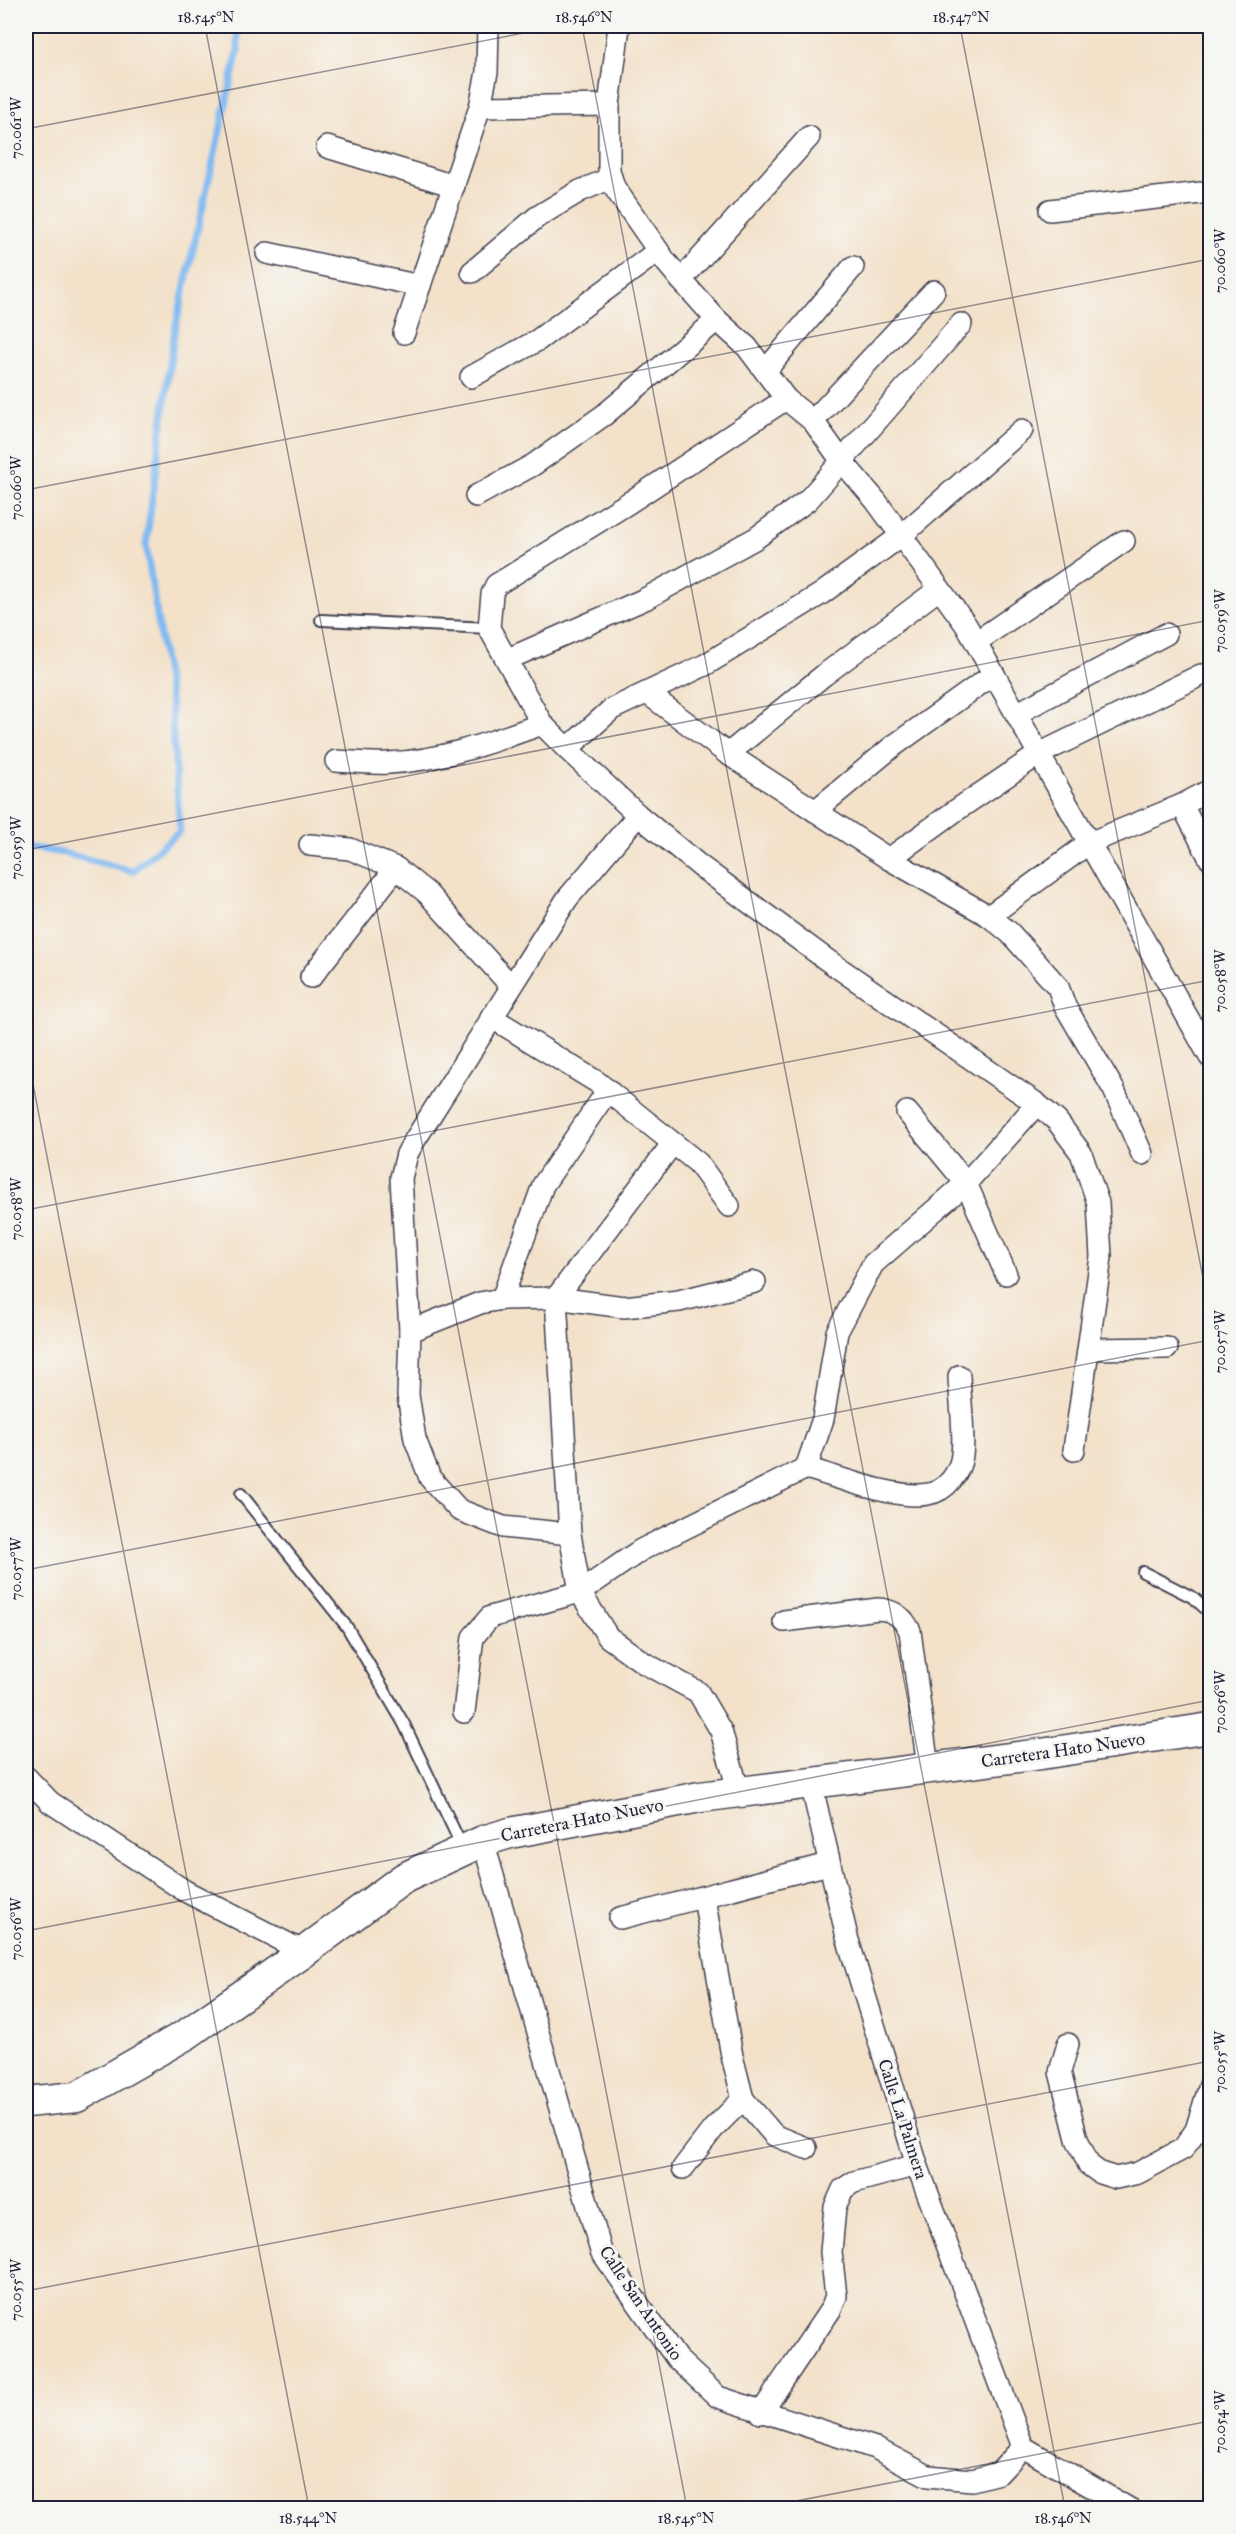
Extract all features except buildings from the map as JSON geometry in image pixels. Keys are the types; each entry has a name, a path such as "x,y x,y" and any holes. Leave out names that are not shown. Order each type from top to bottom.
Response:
{"main road":[{"name":"Carretera Hato Nuevo","path":"26,2102 77,2097 187,2034 404,1878 473,1845 555,1824 700,1797 928,1768 1210,1728"}],"street":[{"path":"404,333 480,107 487,72 488,26"},
{"path":"619,26 609,105 611,178 614,187 681,280 717,320 747,347 786,399 813,421 841,460 876,501 976,642 1210,1057"},
{"path":"480,107 609,105"},
{"path":"681,280 809,137"},
{"path":"327,147 454,186"},
{"path":"472,272 537,217 580,191 611,178"},
{"path":"1050,210 1210,192"},
{"path":"471,377 538,340 658,251"},
{"path":"267,253 420,286"},
{"path":"766,370 853,267"},
{"path":"813,421 934,291"},
{"path":"476,496 533,465 604,415 717,320"},
{"path":"508,659 645,599 756,538 808,500 961,324"},
{"path":"786,399 630,502 496,585 492,594 489,628 542,724 638,815 700,866 827,960 1037,1104 1057,1121 1081,1153 1098,1203 1101,1257 1074,1450"},
{"path":"567,749 612,709 705,664 822,594 901,536 1022,430"},
{"path":"976,642 1124,541"},
{"path":"728,754 824,675 939,589"},
{"path":"1016,714 1166,634"},
{"path":"815,811 892,747 994,674"},
{"path":"889,859 955,810 1039,754 1201,675"},
{"path":"647,693 728,754 889,859 989,916 1010,933 1058,987 1065,1006 1114,1090 1142,1154"},
{"path":"336,761 388,763 436,756 475,748 542,724"},
{"path":"989,916 1089,843 1182,805 1210,790"},
{"path":"1182,805 1210,859"},
{"path":"570,1534 503,1527 459,1510 430,1478 415,1439 408,1395 410,1331 401,1178 407,1154 567,898 638,815"},
{"path":"310,845 350,849 396,868 427,893 512,986"},
{"path":"310,977 396,868"},
{"path":"491,1017 608,1090 698,1163 729,1206"},
{"path":"502,1299 543,1185 608,1090"},
{"path":"806,1468 823,1419 837,1332 873,1264 966,1183 1037,1104"},
{"path":"907,1112 966,1183 1006,1274"},
{"path":"672,1143 556,1298 570,1534 580,1592 609,1637 644,1663 698,1692 722,1731 739,1792"},
{"path":"410,1331 480,1303 502,1299 556,1298 624,1307 679,1301 755,1282"},
{"path":"1089,1349 1167,1348"},
{"path":"464,1712 473,1637 490,1617 580,1592 641,1550 806,1468 883,1490 911,1494 929,1494 944,1487 957,1473 963,1455 959,1376"},
{"path":"784,1622 878,1610 887,1610 905,1621 910,1631 928,1768"},
{"path":"26,1777 50,1802 185,1891 304,1952"},
{"name":"Calle La Palmera","path":"811,1783 846,1937 917,2165 1023,2447"},
{"name":"Calle San Antonio","path":"473,1845 601,2251 676,2359 718,2397 761,2413 875,2448 928,2476 972,2480 999,2473 1023,2447"},
{"path":"620,1918 829,1864"},
{"path":"704,1898 732,2056 743,2099 774,2135 806,2148"},
{"path":"1068,2044 1060,2072 1077,2139 1089,2165 1100,2173 1116,2178 1138,2173 1183,2149 1196,2130 1210,2085"},
{"path":"683,2168 713,2128 743,2099"},
{"path":"761,2413 831,2309 836,2296 831,2252 835,2207 843,2189 854,2182 917,2165"},
{"path":"1023,2447 1128,2508"}],"lane":[{"path":"321,620 489,628"},
{"path":"242,1494 346,1627 473,1845"},
{"path":"1143,1572 1194,1598 1210,1613"}],"waterway":[{"path":"26,847 63,853 133,871 180,831 171,707 146,545 174,334 238,51 237,26"}]}
